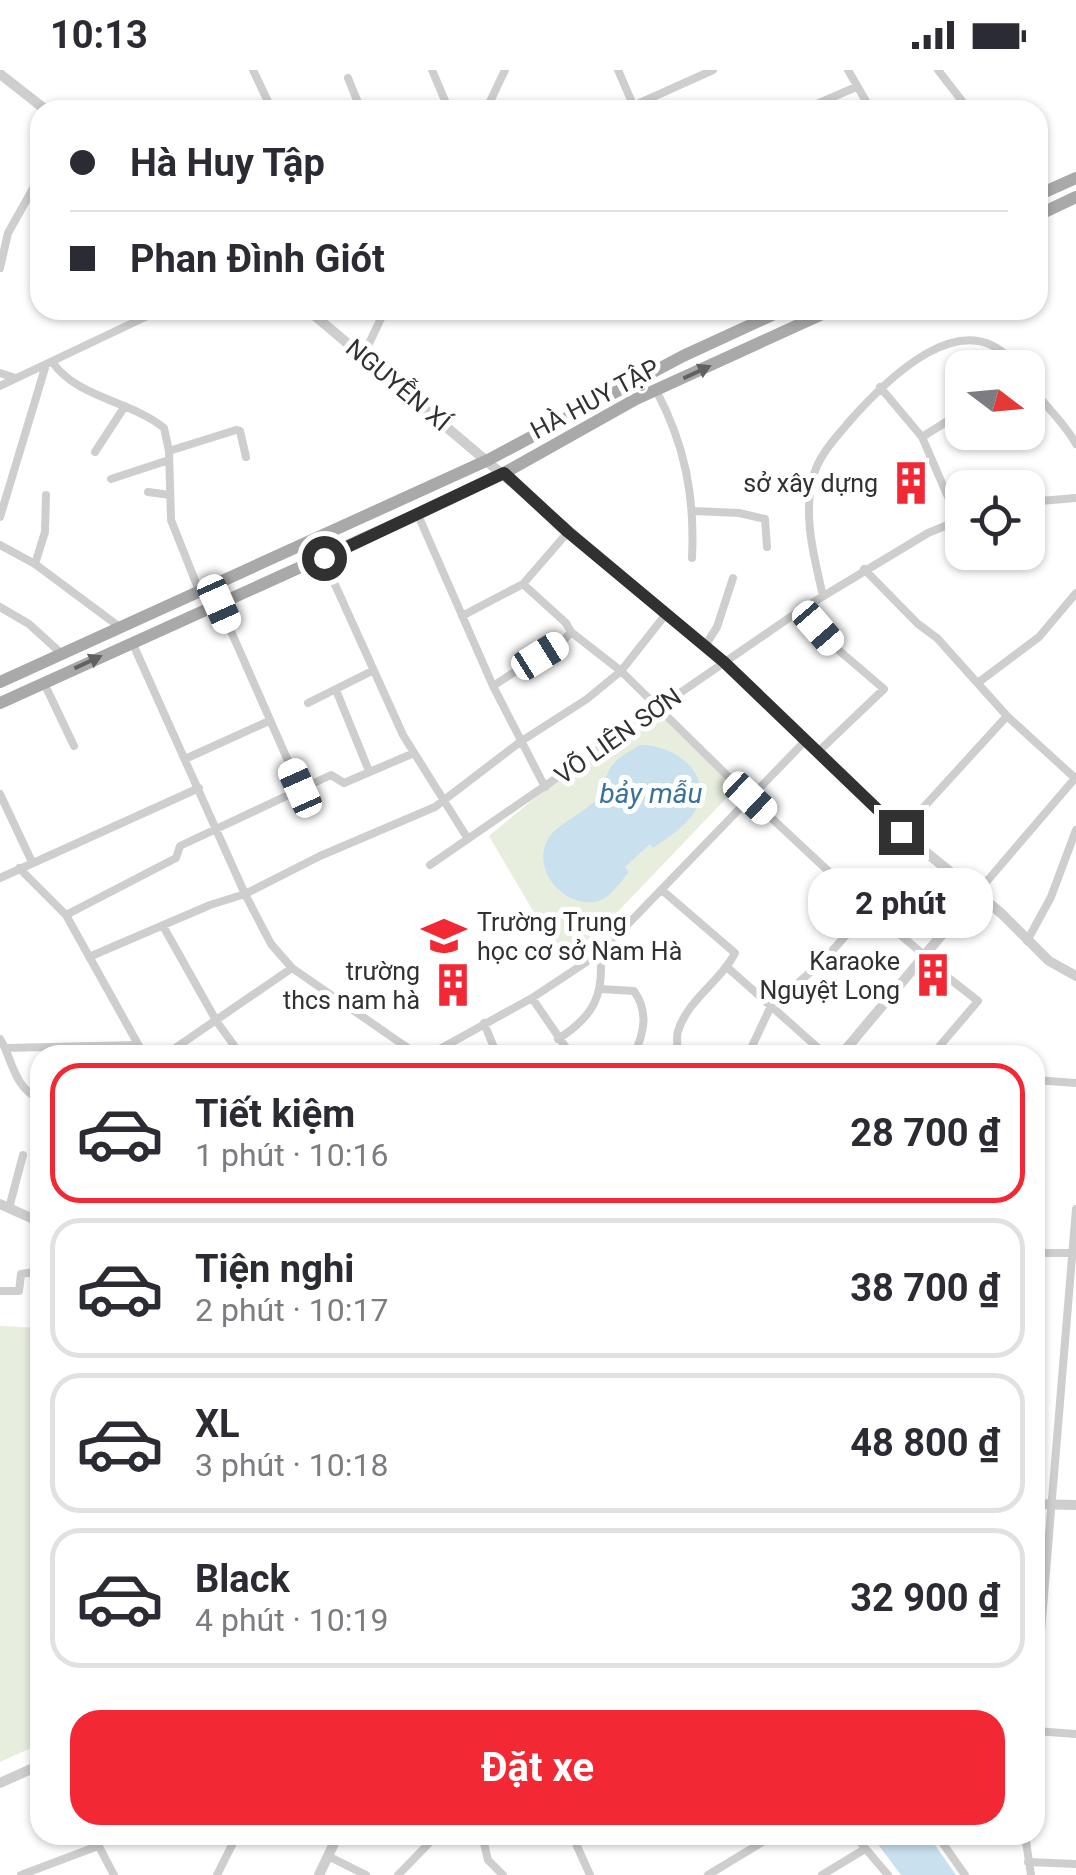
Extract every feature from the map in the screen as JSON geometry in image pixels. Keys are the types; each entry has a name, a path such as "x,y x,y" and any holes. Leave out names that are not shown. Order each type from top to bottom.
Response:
{"main road":[{"path":"1048,191 1076,178"},
{"path":"1048,211 1076,198"},
{"name":"HÀ HUY TẬP","path":"0,682 488,460 683,356 762,320"},
{"name":"HÀ HUY TẬP","path":"0,704 418,514 504,473 656,390 809,320"},
{"path":"121,628 132,642"}],"street":[{"path":"253,70 267,100"},
{"path":"432,70 445,100"},
{"path":"491,100 505,70"},
{"path":"618,70 631,100"},
{"path":"648,100 692,74 713,70"},
{"path":"848,70 864,100"},
{"path":"938,70 961,100"},
{"path":"0,74 33,100"},
{"path":"348,78 358,100"},
{"path":"825,100 856,87"},
{"path":"0,268 8,233 30,194"},
{"path":"0,386 140,320"},
{"name":"NGUYỄN XÍ","path":"321,320 724,662 901,832 1001,913 1062,971 1076,976"},
{"path":"364,354 380,320"},
{"path":"824,596 809,508 815,469 824,452 880,387 920,355 964,342 985,342 998,350"},
{"path":"49,365 64,378 164,428 177,542 200,594"},
{"path":"1,514 49,365"},
{"path":"0,373 16,378"},
{"path":"880,387 922,437 945,487"},
{"path":"656,390 682,447 694,510 692,558"},
{"path":"94,452 125,406"},
{"path":"1045,408 1068,430 1076,444"},
{"path":"922,437 945,423"},
{"path":"111,479 236,430 240,431 246,457"},
{"path":"148,492 170,495"},
{"path":"35,564 44,532 46,495"},
{"path":"1045,501 1076,498"},
{"path":"694,510 765,519 768,547"},
{"path":"418,514 493,686 545,787"},
{"name":"VÕ LIÊN SƠN","path":"430,866 802,609 864,569 945,526"},
{"path":"462,616 523,584 568,532"},
{"path":"0,545 35,564 121,628"},
{"path":"324,558 372,671 414,753 468,839"},
{"path":"850,1045 1076,778 1008,716 864,569"},
{"path":"705,646 734,578"},
{"path":"523,584 571,632 621,671 868,909 978,1001 941,1045"},
{"path":"978,682 1039,637 1076,593"},
{"path":"219,604 300,788"},
{"path":"0,607 29,624 62,655"},
{"path":"802,609 835,647 884,689 819,751"},
{"path":"89,957 245,894 320,856 435,807 621,671 666,614"},
{"path":"493,686 571,632"},
{"path":"132,642 245,894 272,944 292,968 404,1045"},
{"path":"308,703 372,671"},
{"path":"44,683 74,746"},
{"path":"336,690 370,771"},
{"path":"901,832 1008,716"},
{"path":"185,759 270,721"},
{"path":"447,1045 532,998 600,953 806,740"},
{"path":"66,915 176,858 180,846 216,827 332,775 344,783 414,753"},
{"path":"0,878 199,788"},
{"path":"0,794 32,862"},
{"path":"1028,940 1051,897 1076,830"},
{"path":"18,868 66,915 138,1045"},
{"path":"663,891 735,953 728,968 702,993 678,1031 678,1045"},
{"path":"753,1045 770,1008 825,958 868,909"},
{"path":"163,926 234,1045"},
{"path":"558,1039 580,1025 598,998 600,953"},
{"path":"182,1045 292,968"},
{"path":"728,968 814,1045"},
{"path":"600,990 634,991 640,999 644,1021 637,1045"},
{"path":"532,998 563,1045"},
{"path":"484,1023 494,1045"},
{"path":"0,1039 16,1076 30,1095"},
{"path":"6,1048 30,1047"},
{"path":"1045,1081 1076,1083"},
{"path":"23,1154 5,1206 30,1217"},
{"path":"1045,1586 1076,1209"},
{"path":"1045,1254 1074,1253"},
{"path":"0,1290 18,1291 21,1274 30,1273"},
{"path":"1045,1504 1076,1506"},
{"path":"1045,1732 1076,1734"},
{"path":"0,1783 30,1770"},
{"path":"217,1875 232,1845"},
{"path":"319,1875 333,1845"},
{"path":"398,1875 427,1845"},
{"path":"484,1845 488,1860 503,1875"},
{"path":"576,1845 590,1875"},
{"path":"708,1875 758,1845"},
{"path":"863,1845 888,1875"},
{"path":"944,1845 965,1875"},
{"path":"1026,1845 1031,1875"},
{"path":"21,1875 98,1846 114,1875"},
{"path":"822,1875 866,1848"},
{"path":"328,1856 366,1875"},
{"path":"1028,1862 1076,1864"}],"green space":[{"path":"659,710 736,788 608,922 587,940 559,955 489,836 559,778"},
{"path":"0,1326 30,1328 30,1748 0,1762"}],"water":[{"name":"bảy mẫu","path":"640,745 665,750 687,763 700,785 695,811 676,831 653,848 650,844 625,867 629,872 605,898 582,902 571,898 561,892 547,873 544,850 548,839 592,804 614,763"},
{"path":"878,1845 935,1845 956,1875 901,1875"}],"place":[{"name":"sở xây dựng","path":"911,483"},
{"name":"Trường Trung học cơ sở Nam Hà","path":"444,936"},
{"name":"Karaoke Nguyệt Long","path":"933,975"},
{"name":"trường thcs nam hà","path":"453,985"}],"route":[{"path":"324,558 504,473 568,532 724,662 901,832"}]}
